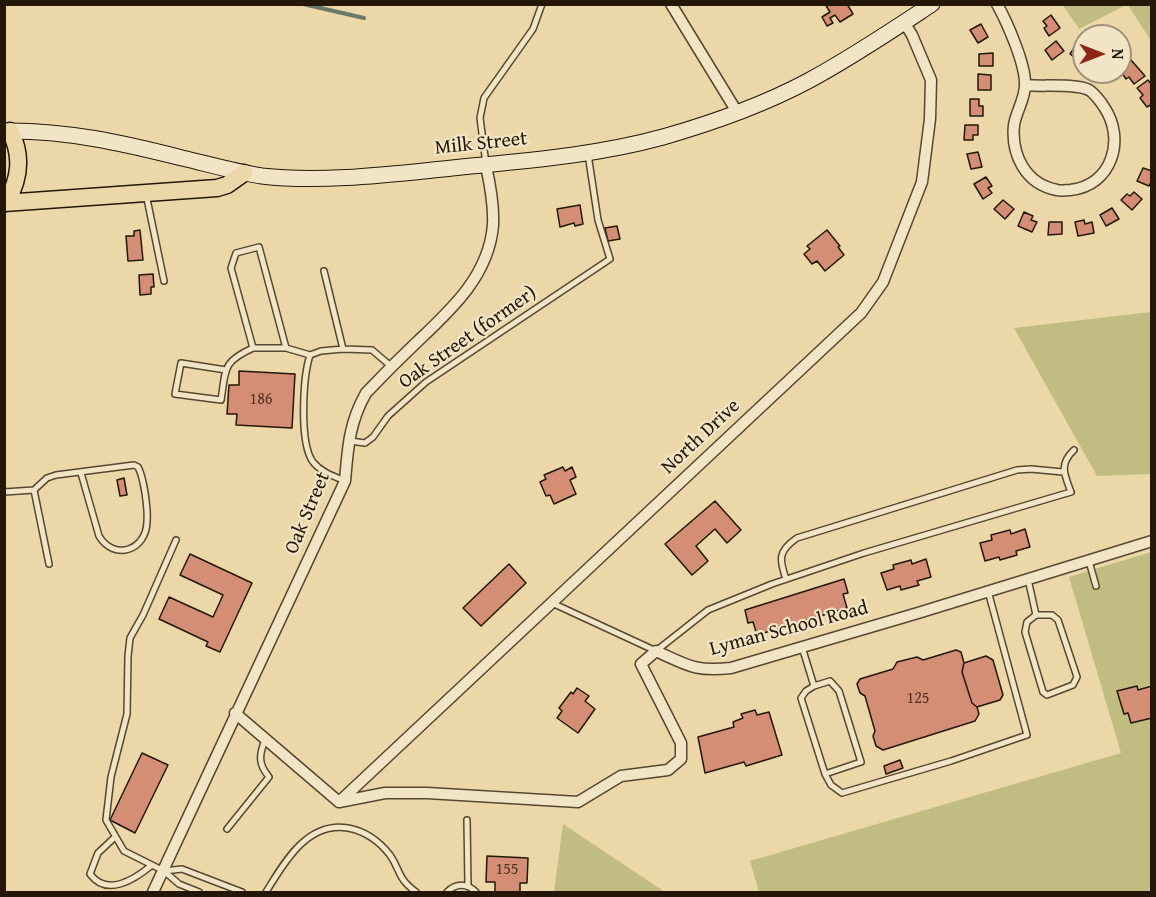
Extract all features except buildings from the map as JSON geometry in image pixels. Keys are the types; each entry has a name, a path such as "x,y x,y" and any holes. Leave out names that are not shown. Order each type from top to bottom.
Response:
{"highway":[{"path":"5,203 16,183 19,164 17,147 7,131"},
{"path":"5,203 217,188 227,185 244,172"}],"main road":[{"name":"Milk Street","path":"7,131 36,131 84,136 244,172 281,177 401,173 486,166 588,153 662,137 737,112 807,82 864,49 932,4"}],"street":[{"path":"671,4 737,112"},
{"path":"997,4 1018,50 1025,85 1014,125 1014,151 1024,171 1045,186 1058,191 1082,188 1097,180 1107,168 1113,153 1114,136 1110,116 1101,102 1089,90 1064,86 1025,85"},
{"name":"North Drive","path":"339,802 861,313 883,282 922,182 930,119 931,80 904,22"},
{"name":"Oak Street","path":"153,892 345,481 349,441 355,412 360,402 366,393 460,300 481,266 493,225 490,182 486,166"},
{"name":"Lyman School Road","path":"656,651 694,668 705,670 731,668 1152,541"},
{"path":"235,713 339,802 385,793 427,793 578,802 621,776 668,770 681,759 681,743 641,664 656,651"}],"lane":[{"path":"486,166 480,118 484,98 533,29 542,4"},
{"name":"Oak Street (former)","path":"349,441 365,443 373,437 388,416 426,382 610,259 598,220 588,153"},
{"path":"146,193 165,281"},
{"path":"253,348 231,268 236,253 259,247 286,348"},
{"path":"324,271 343,349"},
{"path":"225,370 181,363 175,394 221,400 225,370 235,356 253,348 286,348 310,355 321,351 343,349 372,350 392,367"},
{"path":"310,355 306,374 304,424 308,454 323,472 345,481"},
{"path":"550,603 656,651 708,610 786,579 864,553 1071,492 1063,472 1066,457 1074,450"},
{"path":"4,492 34,490 47,478 134,465 138,467 141,476 147,523 140,542 132,548 114,550 104,545 99,536 81,473"},
{"path":"786,579 781,566 781,556 787,545 797,538 1017,470 1063,472"},
{"path":"34,490 49,564"},
{"path":"176,540 143,615 130,638 127,714 111,777 106,820 123,851 164,871 179,884 199,892"},
{"path":"1089,561 1096,586"},
{"path":"1028,579 1036,615"},
{"path":"825,774 861,762 839,691 830,681 814,686 801,698 825,774 831,785 842,793 951,761 1027,735 988,591"},
{"path":"1036,615 1052,615 1058,620 1077,677 1073,685 1047,695 1043,692 1025,632 1027,622 1036,615"},
{"path":"802,647 814,686"},
{"path":"227,829 269,777 261,768 259,755 266,738"},
{"path":"467,820 468,886"},
{"path":"266,892 294,851 309,838 335,825 360,830 374,839 390,856 404,883 416,892"},
{"path":"115,837 98,853 90,874 96,884 105,887 124,885 152,865"},
{"path":"164,871 182,869 242,892"},
{"path":"447,892 458,885 468,886 476,892"}],"shaded area":[{"path":"1063,5 1126,5 1089,24 1076,24"},
{"path":"1128,5 1151,5 1151,41"},
{"path":"1151,312 1151,474 1097,476 1014,328"},
{"path":"1151,552 1151,892 759,892 750,861 1121,753 1069,577"},
{"path":"563,824 665,892 554,892"}],"waterway":[{"path":"303,4 364,18"}]}
